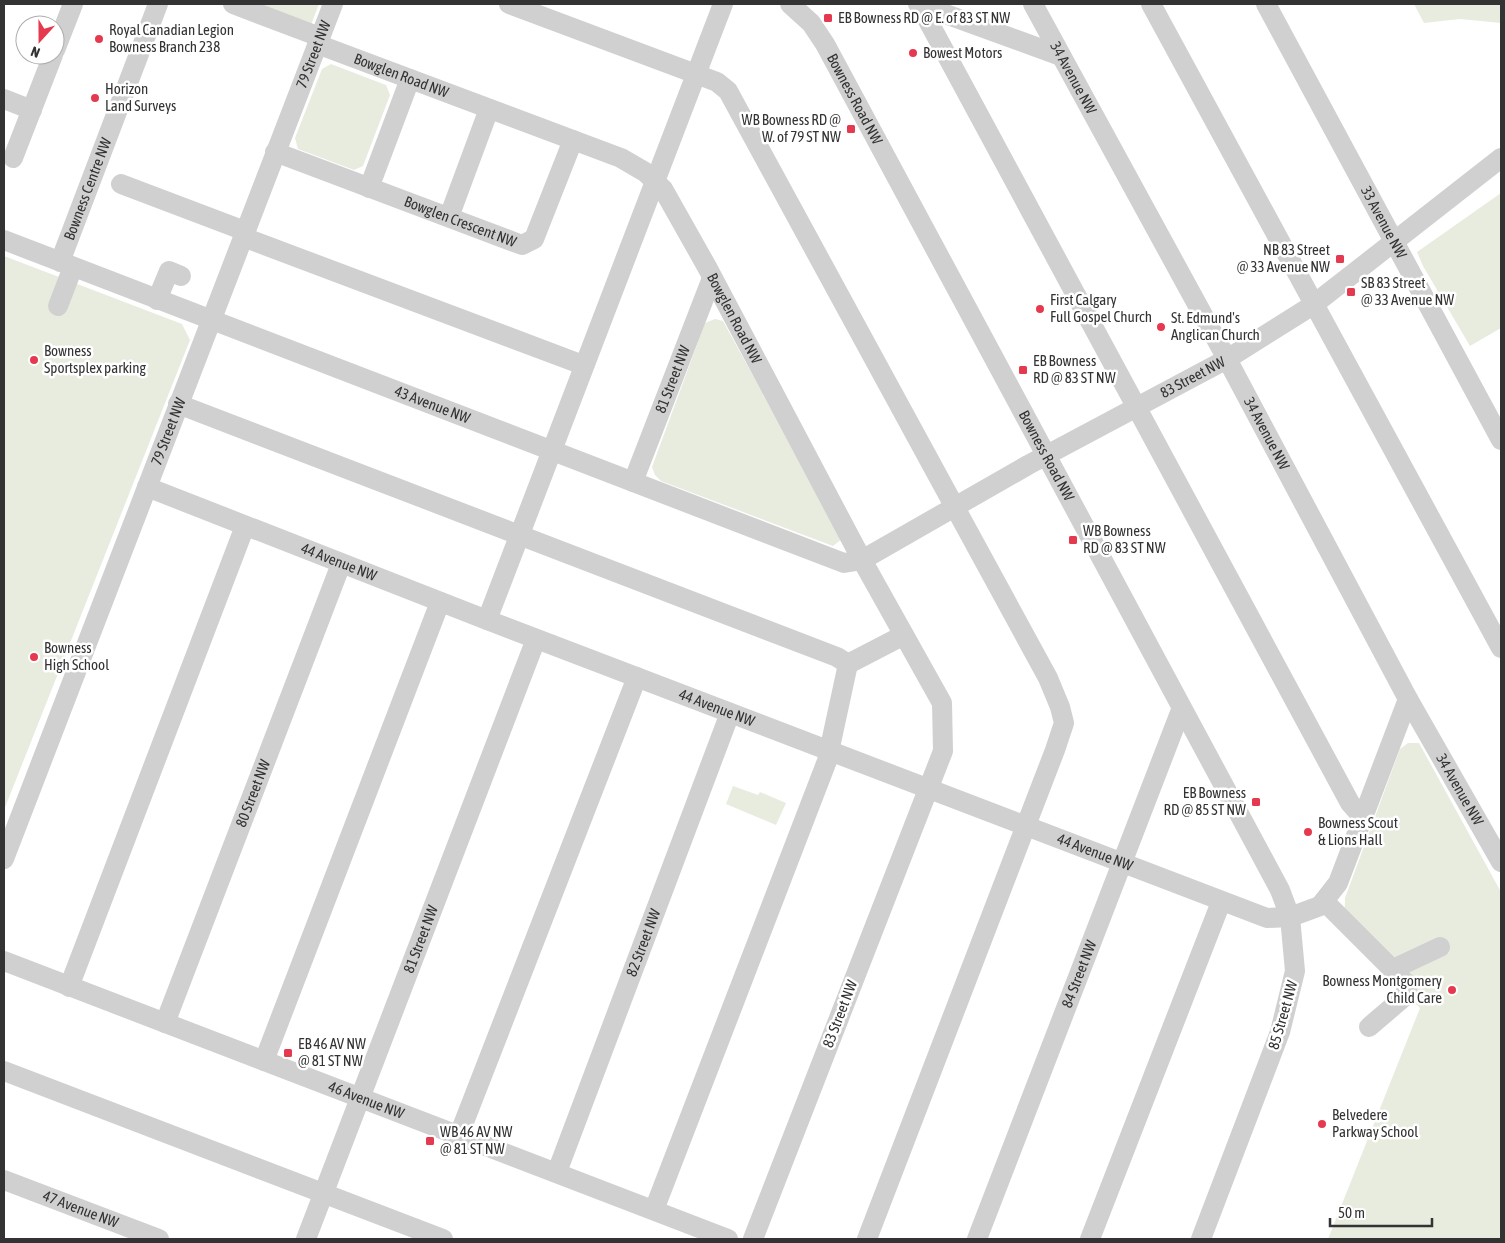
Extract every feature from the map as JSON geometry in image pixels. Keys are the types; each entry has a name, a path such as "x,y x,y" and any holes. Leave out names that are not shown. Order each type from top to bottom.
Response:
{"street":[{"path":"65,24 73,4"},
{"name":"Bowness Centre NW","path":"58,306 67,265 158,4"},
{"path":"233,4 319,40"},
{"name":"79 Street NW","path":"4,859 333,4"},
{"path":"508,4 717,82 728,90 740,108 955,505 1048,678 1060,707 1064,724 867,1239"},
{"path":"487,620 583,365 723,4"},
{"name":"Bowness Road NW","path":"790,4 811,23 825,44 1181,710 1280,890 1290,917"},
{"path":"919,4 1061,56"},
{"path":"919,4 1350,803 1363,818"},
{"name":"34 Avenue NW","path":"1034,4 1227,359 1408,699 1501,862"},
{"path":"1151,4 1313,306 1323,320 1501,648"},
{"name":"33 Avenue NW","path":"1266,4 1501,440"},
{"name":"Bowglen Road NW","path":"319,40 410,79 634,164 655,181 669,199 862,560 942,703 943,751 928,789"},
{"path":"14,158 49,65"},
{"path":"369,188 410,79"},
{"path":"4,99 32,110"},
{"path":"449,217 489,109"},
{"name":"Bowglen Crescent NW","path":"275,152 522,245 534,239 573,140"},
{"name":"83 Street NW","path":"862,560 955,505 1227,359 1313,306 1501,158"},
{"path":"121,184 244,234 583,365"},
{"name":"43 Avenue NW","path":"4,240 844,563 862,560"},
{"path":"157,300 168,271 181,276"},
{"name":"81 Street NW","path":"633,482 712,278"},
{"path":"178,404 837,657 848,664"},
{"name":"44 Avenue NW","path":"147,487 341,564 1221,902 1267,918 1290,917"},
{"path":"69,987 245,526"},
{"name":"80 Street NW","path":"165,1023 341,564"},
{"path":"264,1061 440,602"},
{"path":"848,664 904,635"},
{"name":"81 Street NW","path":"306,1239 536,639"},
{"path":"654,1210 830,751 848,664"},
{"path":"458,1135 636,677"},
{"path":"1290,917 1320,906 1338,883 1408,699"},
{"name":"84 Street NW","path":"977,1239 1181,710"},
{"name":"82 Street NW","path":"557,1172 730,713"},
{"name":"83 Street NW","path":"753,1239 928,789"},
{"path":"1324,901 1408,985 1404,997 1369,1027"},
{"path":"1090,1239 1221,902"},
{"name":"85 Street NW","path":"1201,1239 1280,1032 1295,971 1290,917"},
{"path":"1393,969 1440,947"},
{"name":"46 Avenue NW","path":"4,961 728,1239"},
{"path":"4,1071 443,1239"},
{"name":"47 Avenue NW","path":"4,1180 159,1239"}],"shaded area":[{"path":"255,4 319,4 311,25"},
{"path":"1414,4 1501,4 1501,23 1460,19 1424,23"},
{"path":"331,64 386,85 390,95 363,166 354,170 298,149 295,138 322,69"},
{"path":"1501,193 1501,328 1470,346 1423,266 1417,252"},
{"path":"4,256 182,324 190,340 4,810"},
{"path":"715,319 723,321 842,539 833,546 661,481 655,475 652,467 705,323"},
{"path":"1408,743 1419,743 1501,892 1501,1239 1328,1239 1420,1008 1344,932 1345,898 1400,749"},
{"path":"733,786 758,795 760,792 786,803 776,825 726,804"}],"place":[{"name":"EB Bowness RD @ E. of 83 ST NW","path":"828,18"},
{"name":"Royal Canadian Legion Bowness Branch 238","path":"99,39"},
{"name":"Bowest Motors","path":"913,53"},
{"name":"Horizon Land Surveys","path":"95,98"},
{"name":"WB Bowness RD @ W. of 79 ST NW","path":"851,129"},
{"name":"NB 83 Street @ 33 Avenue NW","path":"1340,259"},
{"name":"SB 83 Street @ 33 Avenue NW","path":"1351,292"},
{"name":"First Calgary Full Gospel Church","path":"1040,309"},
{"name":"St. Edmund's Anglican Church","path":"1161,327"},
{"name":"Bowness Sportsplex parking","path":"34,360"},
{"name":"EB Bowness RD @ 83 ST NW","path":"1023,370"},
{"name":"WB Bowness RD @ 83 ST NW","path":"1073,540"},
{"name":"Bowness High School","path":"34,657"},
{"name":"EB Bowness RD @ 85 ST NW","path":"1256,802"},
{"name":"Bowness Scout & Lions Hall","path":"1308,832"},
{"name":"Bowness Montgomery Child Care","path":"1452,990"},
{"name":"EB 46 AV NW @ 81 ST NW","path":"288,1053"},
{"name":"Belvedere Parkway School","path":"1322,1124"},
{"name":"WB 46 AV NW @ 81 ST NW","path":"430,1141"}]}
